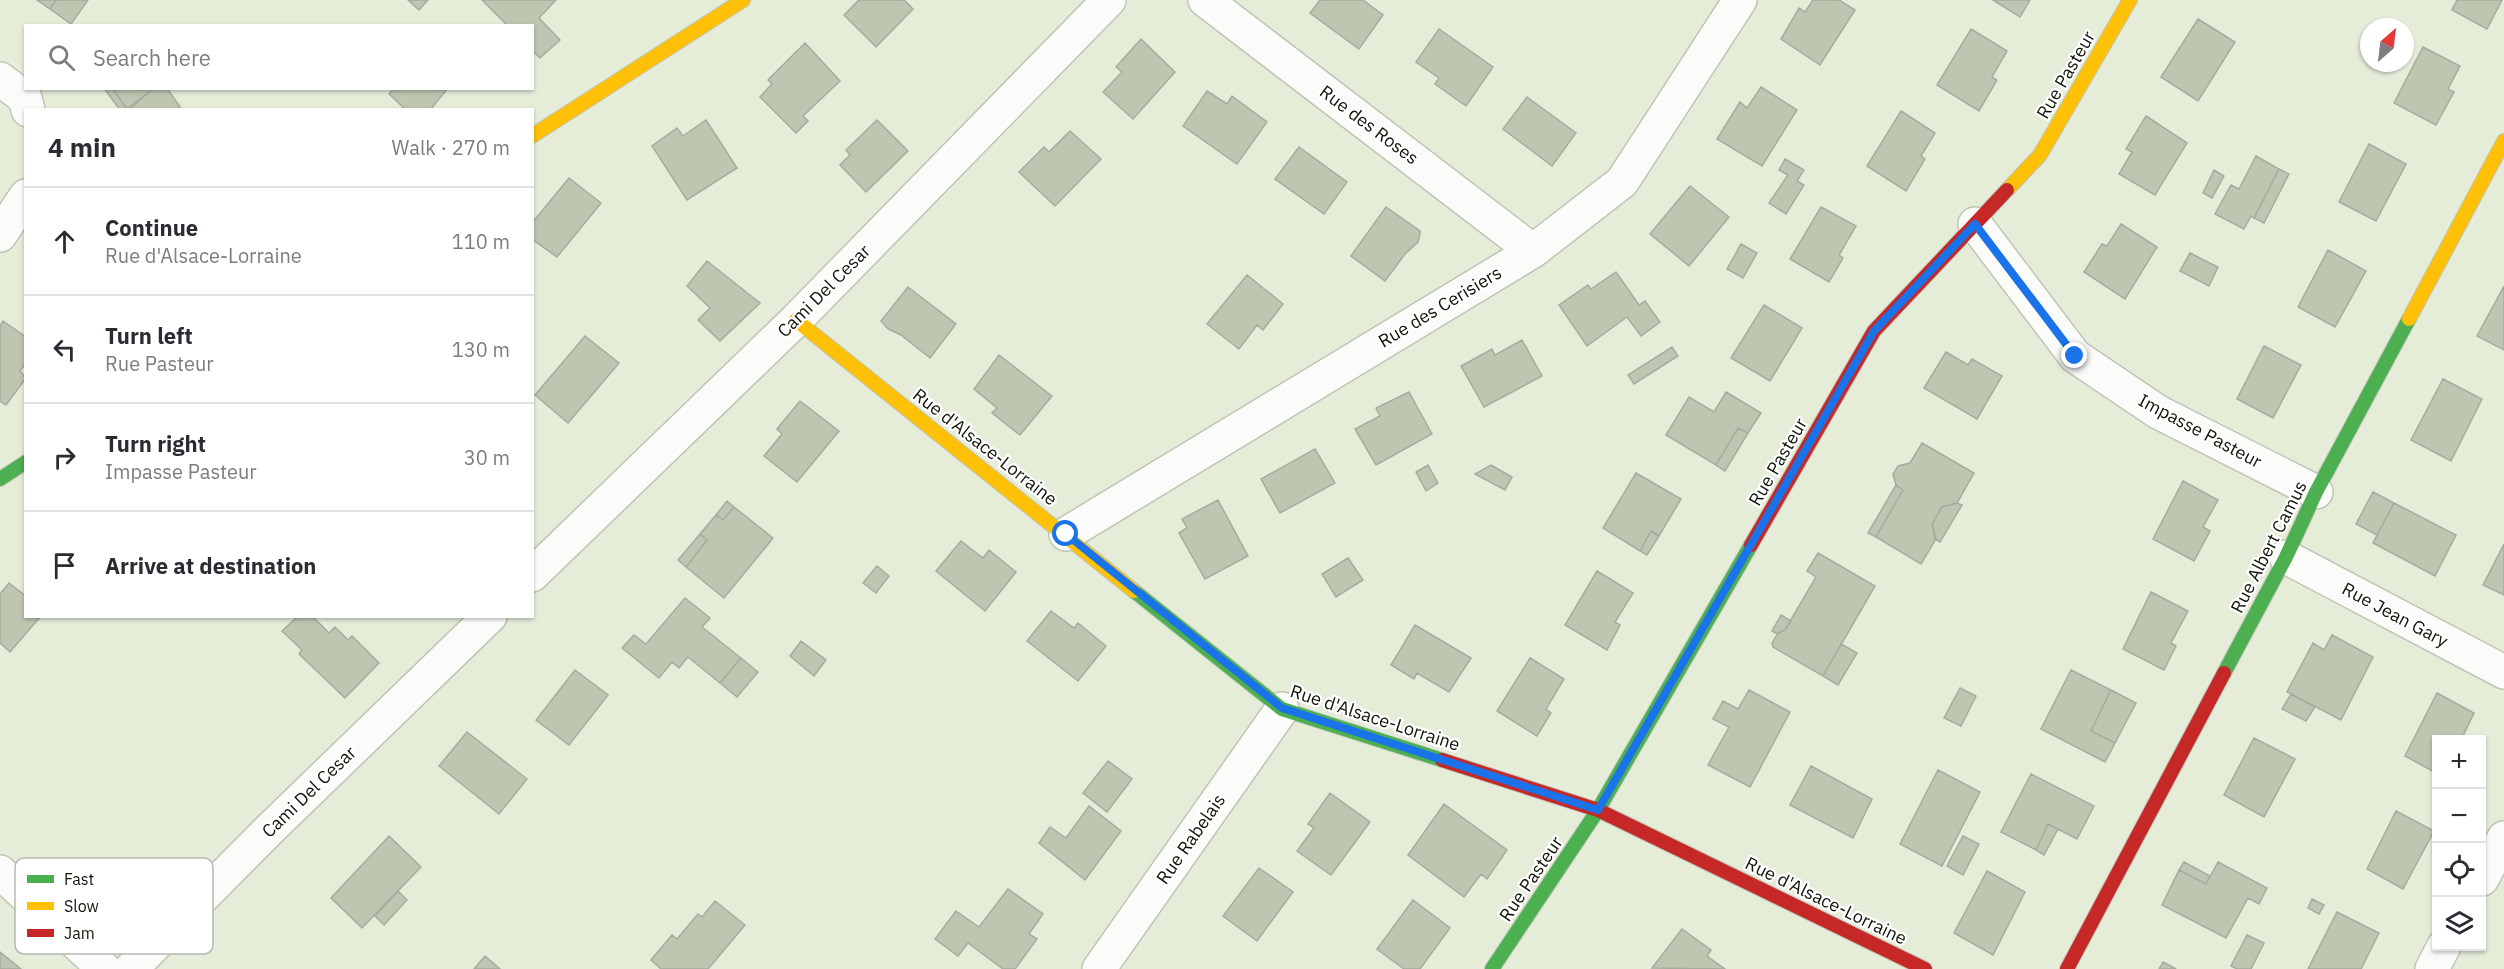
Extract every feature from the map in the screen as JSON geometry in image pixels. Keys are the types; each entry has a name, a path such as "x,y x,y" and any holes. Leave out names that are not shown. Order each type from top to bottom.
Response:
{"street":[{"path":"534,135 743,0"},
{"name":"Cami Del Cesar","path":"534,573 796,320 1109,0"},
{"name":"Rue des Roses","path":"1205,0 1533,251"},
{"name":"Rue des Cerisiers","path":"1066,534 1533,251 1622,182 1740,0"},
{"name":"Rue Pasteur","path":"1492,969 1598,810 1874,331 2040,155 2130,0"},
{"path":"0,79 25,98 28,108"},
{"name":"Rue Albert Camus","path":"2067,969 2286,557 2316,492 2504,141"},
{"path":"0,235 24,199"},
{"name":"Impasse Pasteur","path":"1975,224 2075,356 2158,412 2316,492"},
{"name":"Rue d'Alsace-Lorraine","path":"796,320 1282,708 1598,810 1925,969"},
{"path":"0,479 24,463"},
{"name":"Rue Jean Gary","path":"2286,557 2504,672"},
{"name":"Cami Del Cesar","path":"213,887 488,618"},
{"name":"Rue Rabelais","path":"1099,969 1282,708"},
{"path":"2486,870 2504,838"},
{"path":"0,872 15,886"},
{"path":"2432,969 2441,951"},
{"path":"88,954 104,969"},
{"name":"Cami Del Cesar","path":"131,969 146,954"}],"building":[{"path":"37,0 56,0 50,9"},
{"path":"56,0 88,0 71,24 50,9"},
{"path":"408,0 428,0 419,10"},
{"path":"482,0 556,0 539,18 560,40 540,58 534,52 534,24 506,24"},
{"path":"859,0 904,0 913,9 876,47 844,15"},
{"path":"1320,0 1363,0 1383,15 1359,49 1310,13"},
{"path":"1813,0 1839,0 1855,10 1820,65 1781,39 1799,8 1805,12"},
{"path":"1993,0 2030,0 2020,17"},
{"path":"2457,0 2502,0 2487,29 2452,10"},
{"path":"2198,19 2235,42 2198,101 2161,77"},
{"path":"1439,29 1493,67 1466,106 1435,84 1439,78 1416,62"},
{"path":"1971,29 2007,51 1992,77 1997,80 1979,111 1937,85"},
{"path":"1141,39 1175,72 1133,119 1103,92 1122,72 1116,67"},
{"path":"805,43 840,81 803,116 808,121 796,133 760,97 772,84 768,80"},
{"path":"2423,47 2460,66 2448,89 2454,92 2436,125 2394,103 2410,72 2414,72 2414,64"},
{"path":"1761,87 1797,110 1762,166 1717,139 1740,102 1747,108"},
{"path":"105,90 113,90 126,108 119,108"},
{"path":"113,90 151,90 128,108"},
{"path":"152,90 168,90 180,107 179,108 130,108"},
{"path":"392,90 446,90 432,108 404,108 389,94"},
{"path":"1207,91 1227,104 1232,96 1267,122 1237,164 1183,126"},
{"path":"1527,97 1576,133 1552,166 1503,129"},
{"path":"1901,111 1935,133 1921,156 1925,159 1906,191 1867,166"},
{"path":"2146,116 2187,143 2155,195 2119,174 2132,152 2126,149"},
{"path":"706,120 737,168 687,200 652,146 677,128 683,136"},
{"path":"877,120 908,151 866,192 840,165 850,155 846,150"},
{"path":"1070,131 1101,159 1055,206 1019,172 1044,147 1049,152"},
{"path":"2369,144 2406,164 2376,221 2339,202"},
{"path":"1299,147 1347,182 1324,214 1275,179"},
{"path":"2256,156 2279,169 2254,218 2251,216 2244,229 2215,214 2231,185 2239,189"},
{"path":"1785,159 1804,170 1797,181 1804,185 1786,214 1769,203 1788,175 1779,170"},
{"path":"2279,169 2289,174 2264,223 2254,218"},
{"path":"2214,170 2224,176 2212,198 2203,193"},
{"path":"569,178 601,203 557,257 534,240 534,221"},
{"path":"1690,186 1729,217 1689,266 1650,234"},
{"path":"1386,207 1420,231 1420,234 1418,242 1405,254 1385,281 1351,256"},
{"path":"1821,207 1856,226 1839,255 1843,258 1829,282 1790,259"},
{"path":"2121,224 2157,247 2125,299 2084,272 2102,244 2107,246"},
{"path":"1741,244 1757,253 1743,278 1727,269"},
{"path":"2328,250 2366,271 2335,327 2298,307"},
{"path":"2190,253 2218,267 2209,286 2180,271"},
{"path":"707,261 760,303 720,341 698,320 710,308 687,286"},
{"path":"1616,272 1639,305 1645,301 1660,322 1641,336 1627,317 1587,346 1559,305 1588,285 1591,289"},
{"path":"1247,275 1283,304 1263,330 1257,325 1239,349 1207,324"},
{"path":"2504,286 2504,350 2477,336"},
{"path":"908,287 956,324 930,358 901,335 888,329 881,321"},
{"path":"1764,305 1802,328 1770,381 1731,358"},
{"path":"3,321 24,336 24,366 20,371 24,376 24,381 6,405 0,401 0,326"},
{"path":"585,336 619,363 568,423 535,395"},
{"path":"1522,340 1542,376 1484,407 1461,366 1492,349 1495,355"},
{"path":"2264,346 2301,365 2273,418 2237,399"},
{"path":"1672,347 1678,356 1634,384 1628,375"},
{"path":"1946,352 1968,365 1972,359 2002,376 1977,419 1924,388"},
{"path":"999,355 1052,396 1020,435 992,413 997,408 974,389"},
{"path":"2443,379 2482,399 2451,461 2411,440"},
{"path":"1409,392 1432,434 1376,465 1355,429 1380,416 1376,408"},
{"path":"1726,392 1761,413 1748,433 1738,428 1716,465 1666,435 1689,397 1714,412"},
{"path":"800,401 839,431 797,482 764,456 782,434 777,429"},
{"path":"1738,428 1748,433 1725,471 1716,465"},
{"path":"1922,443 1974,473 1957,503 1942,507 1932,524 1936,539 1921,564 1876,537 1903,490 1896,485 1893,474 1898,466 1910,463"},
{"path":"1315,449 1335,483 1280,513 1261,479"},
{"path":"1428,465 1438,483 1426,491 1416,472"},
{"path":"1491,465 1512,477 1505,490 1475,474"},
{"path":"1636,473 1681,499 1659,536 1651,531 1640,551 1603,528"},
{"path":"2183,481 2218,500 2203,527 2210,531 2194,561 2153,539"},
{"path":"1896,485 1903,490 1876,537 1868,533"},
{"path":"2373,492 2394,503 2377,535 2356,524"},
{"path":"1218,500 1248,556 1205,579 1179,533 1187,528 1182,519"},
{"path":"727,501 734,507 723,520 716,515"},
{"path":"1957,503 1962,505 1940,542 1935,539 1932,524 1942,507"},
{"path":"2394,503 2456,535 2435,576 2373,543"},
{"path":"734,507 773,538 724,598 686,567 707,540 700,534 716,515 723,520"},
{"path":"1651,531 1659,536 1647,555 1640,551"},
{"path":"700,534 707,540 686,567 678,560"},
{"path":"961,541 983,558 989,550 1016,572 985,611 936,571"},
{"path":"2504,544 2504,595 2483,585"},
{"path":"1818,553 1875,586 1823,676 1773,647 1772,643 1778,633 1785,630 1816,577 1807,571"},
{"path":"1348,558 1363,580 1336,597 1322,574"},
{"path":"877,566 889,576 876,593 863,583"},
{"path":"1597,571 1633,593 1615,622 1620,625 1607,650 1565,625"},
{"path":"9,583 24,594 24,618 39,618 10,652 0,643 0,594"},
{"path":"2151,592 2188,611 2171,643 2176,646 2164,670 2123,649"},
{"path":"685,598 710,618 702,627 741,658 720,683 688,657 679,668 672,662 659,678 622,648 634,635 646,644"},
{"path":"1051,611 1074,628 1078,623 1106,646 1078,681 1027,641"},
{"path":"1781,615 1791,621 1785,630 1777,634 1772,631"},
{"path":"296,618 314,618 329,633 335,627 348,640 352,636 379,663 345,698 299,654 302,650 282,631"},
{"path":"1415,625 1471,658 1449,692 1417,673 1414,679 1391,665"},
{"path":"2332,635 2373,657 2341,720 2287,692 2313,643 2324,650"},
{"path":"801,641 826,660 814,676 790,656"},
{"path":"1841,644 1857,653 1838,685 1823,676"},
{"path":"741,658 758,672 737,697 720,683"},
{"path":"1530,658 1564,679 1546,709 1551,713 1537,736 1497,711"},
{"path":"575,670 608,695 569,745 536,720"},
{"path":"2071,670 2111,690 2091,731 2115,743 2105,762 2041,729"},
{"path":"1960,688 1976,696 1961,726 1944,718"},
{"path":"1749,690 1790,712 1750,787 1708,765 1729,727 1713,719 1723,701 1738,709"},
{"path":"2111,690 2136,703 2115,743 2091,731"},
{"path":"2437,693 2474,713 2463,735 2432,735 2432,771 2405,756"},
{"path":"2291,694 2315,707 2306,721 2282,709"},
{"path":"467,732 527,779 499,814 439,766"},
{"path":"2254,738 2295,759 2264,817 2224,795"},
{"path":"1108,761 1132,779 1107,812 1083,793"},
{"path":"1811,766 1872,799 1853,838 1790,805"},
{"path":"1938,770 1980,792 1942,866 1900,844"},
{"path":"2031,774 2094,806 2077,839 2048,824 2036,850 2001,832"},
{"path":"1330,793 1370,822 1331,875 1297,851 1314,828 1308,824"},
{"path":"1444,804 1507,850 1487,879 1481,874 1464,897 1408,855"},
{"path":"1089,806 1121,831 1085,880 1039,843 1050,827 1066,838"},
{"path":"2396,811 2432,830 2432,835 2403,889 2367,869"},
{"path":"2048,824 2058,829 2044,855 2036,850"},
{"path":"389,836 421,867 362,928 331,898"},
{"path":"1963,836 1979,844 1963,875 1947,866"},
{"path":"2184,862 2210,876 2206,884 2179,870"},
{"path":"2218,862 2267,888 2259,904 2248,898 2226,938 2162,905 2179,870 2206,884"},
{"path":"1259,868 1293,892 1257,941 1223,916"},
{"path":"1987,871 2025,892 1993,955 1954,933"},
{"path":"1008,889 1043,914 1029,934 1037,939 1015,969 1003,969 968,943 958,956 935,939 956,911 979,927"},
{"path":"398,891 407,900 384,925 375,916"},
{"path":"2312,899 2324,905 2319,914 2308,908"},
{"path":"1413,900 1450,928 1420,969 1404,969 1377,949"},
{"path":"715,901 745,925 708,969 661,969 651,960 672,935 677,939 698,914 702,917"},
{"path":"2337,912 2379,933 2361,969 2308,969"},
{"path":"1682,929 1711,950 1707,956 1725,969 1652,968"},
{"path":"2247,935 2264,943 2251,969 2237,969 2231,966"},
{"path":"0,952 21,969 0,969"},
{"path":"485,956 500,969 474,969"},
{"path":"2163,962 2176,969 2159,969"}],"traffic: fast":[{"path":"2224,673 2286,557 2316,492 2409,319"},
{"path":"0,479 24,463"},
{"path":"1492,969 1598,810 1751,545"},
{"path":"1134,591 1282,709 1442,760"}],"traffic: slow":[{"path":"534,135 743,0"},
{"path":"2007,190 2040,155 2130,0"},
{"path":"2409,319 2504,141"},
{"path":"796,320 1134,591"}],"traffic: jam":[{"path":"1751,545 1874,331 2007,190"},
{"path":"2067,969 2224,673"},
{"path":"1442,760 1598,810 1925,969"}],"route":[{"path":"1066,534 1282,708 1598,810 1874,331 1975,224 2075,356"}]}
